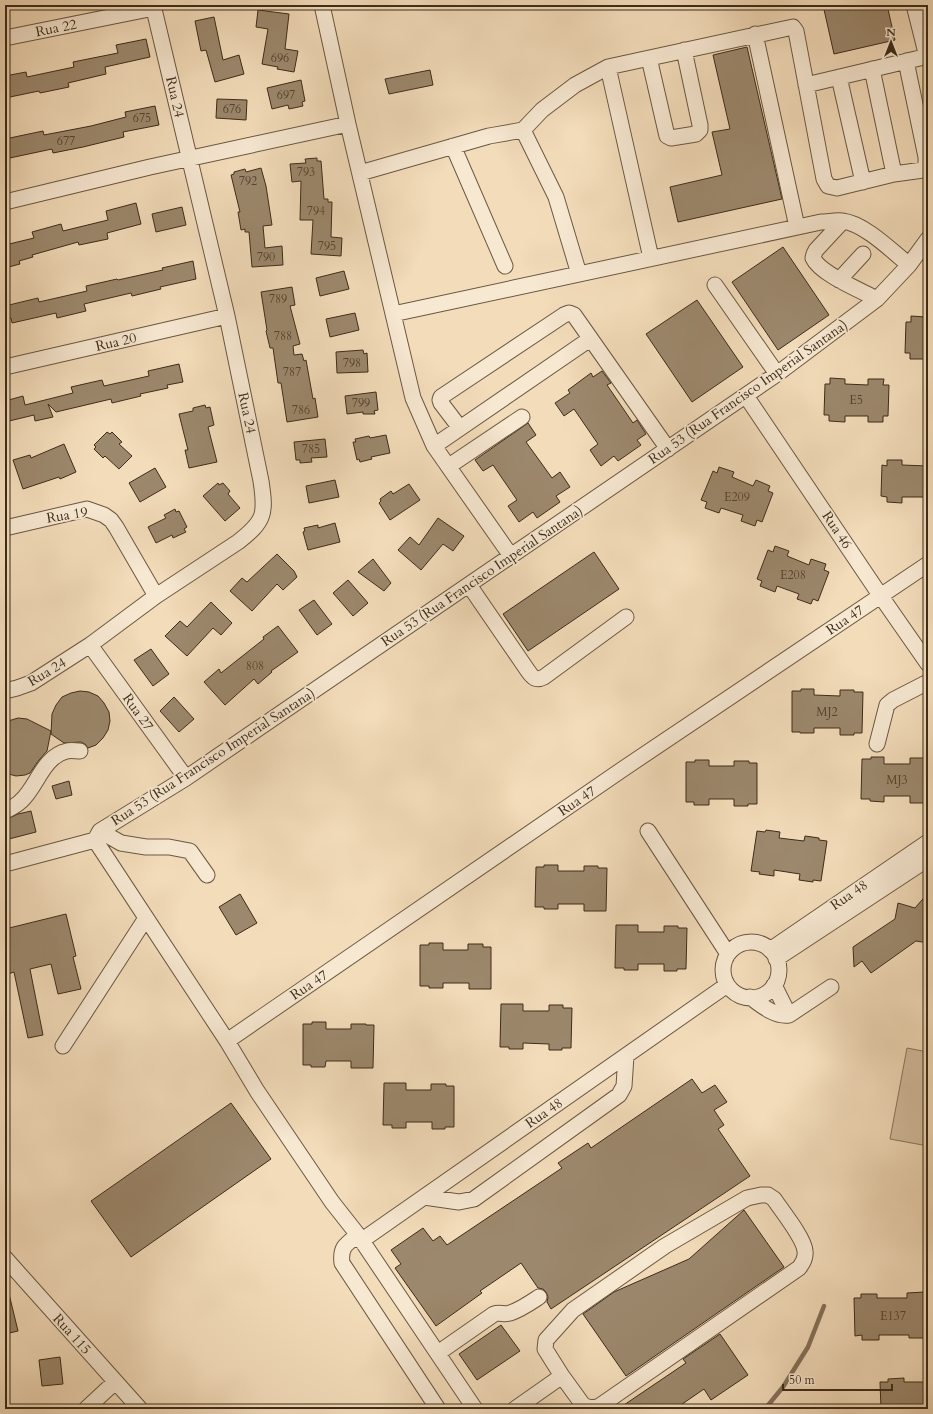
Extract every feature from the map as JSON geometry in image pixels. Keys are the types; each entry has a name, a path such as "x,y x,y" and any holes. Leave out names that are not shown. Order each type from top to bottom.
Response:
{"street":[{"path":"322,5 348,124 412,398 434,446 511,556"},
{"path":"806,85 924,57 926,55 914,5"},
{"name":"Rua 22","path":"5,38 153,6"},
{"name":"Rua 24","path":"5,691 31,683 90,645 156,596 238,542 261,520 264,502 261,481 227,316 153,6"},
{"path":"360,173 489,136 523,130 542,110 570,89 608,68 755,34 793,27 795,29 824,179 828,186 836,188 894,174 922,170 927,165 906,61"},
{"path":"755,34 797,227"},
{"path":"649,58 667,136 672,138 696,134 700,130 700,125 684,50"},
{"path":"608,68 651,258"},
{"path":"872,69 894,174"},
{"path":"839,77 863,182"},
{"path":"5,202 348,124"},
{"path":"523,130 556,197 579,274"},
{"path":"453,146 505,266"},
{"path":"842,221 816,250 813,258 818,266 839,280 878,299"},
{"path":"393,314 821,222 842,221 858,225 909,265"},
{"name":"Rua 53 (Rua Francisco Imperial Santana)","path":"5,864 97,836 186,778 668,450 777,374 878,299 909,265 928,239"},
{"path":"839,280 863,254"},
{"path":"715,285 777,374"},
{"path":"460,428 441,403 441,397 569,313 574,315 668,450"},
{"name":"Rua 20","path":"5,367 227,316"},
{"path":"434,446 590,339"},
{"name":"Rua 46","path":"746,396 880,596 928,664"},
{"path":"449,466 522,418"},
{"name":"Rua 19","path":"5,528 87,510 104,515 111,520 116,527 156,596"},
{"name":"Rua 47","path":"227,1041 617,774 928,564"},
{"path":"469,585 528,671 535,679 539,680 626,617"},
{"name":"Rua 27","path":"90,645 186,778"},
{"path":"877,744 887,705 893,700 928,682"},
{"path":"5,811 23,800 45,767 55,757 67,751 80,751"},
{"path":"648,831 728,954"},
{"path":"97,836 121,843 146,847 169,847 190,851 207,875"},
{"path":"97,836 146,918 227,1041 257,1091 332,1202 360,1238 475,1409"},
{"name":"Rua 48","path":"773,954 879,883 928,842"},
{"name":"Rua 48","path":"879,883 928,859"},
{"path":"63,1046 146,918"},
{"path":"750,998 768,992 774,985 778,972 773,954 763,945 755,942 747,942 739,944 732,949 724,963 724,978 727,985 733,992 750,998 774,1013 784,1016 789,1015 831,987"},
{"name":"Rua 48","path":"438,1409 342,1263 341,1253 346,1244 360,1238 424,1197 727,985"},
{"path":"774,985 789,1015"},
{"path":"424,1197 460,1202 474,1199 618,1095 624,1086 626,1056"},
{"path":"768,1195 774,1199 803,1242 806,1251 805,1260 799,1268 598,1406 590,1408 583,1405 562,1376 545,1349 546,1340 572,1310 665,1246 747,1198 768,1195"},
{"name":"Rua 115","path":"5,1258 140,1409"},
{"path":"438,1353 494,1314 498,1313 504,1315 511,1313 539,1297"},
{"path":"515,1409 562,1376"},
{"path":"86,1409 115,1382"}],"shaded area":[{"path":"907,1048 928,1052 928,1146 890,1139"}],"building":[{"path":"823,5 887,5 895,40 834,54"},
{"path":"258,10 289,14 285,49 298,51 294,72 277,69 278,67 262,64 268,29 256,27"},
{"path":"214,17 223,60 239,55 244,74 215,82 206,50 201,51 195,21"},
{"path":"146,39 150,57 105,67 106,74 68,83 69,87 5,98 5,76 26,72 27,77 74,67 73,62 118,53 116,45"},
{"path":"747,47 782,199 678,222 670,187 722,175 712,132 730,129 713,55"},
{"path":"430,70 433,85 389,94 385,79"},
{"path":"301,80 305,101 302,102 303,106 289,109 288,105 272,109 267,88"},
{"path":"217,99 247,100 246,120 216,118"},
{"path":"155,106 159,125 123,132 124,137 83,147 53,153 52,149 5,159 5,139 43,131 44,135 91,126 126,117 125,112"},
{"path":"317,158 317,161 321,161 324,199 328,199 328,202 332,202 331,237 342,238 341,256 311,254 313,220 300,220 301,181 292,182 290,164 306,163 305,159"},
{"path":"261,168 266,186 272,225 263,226 265,248 282,246 283,265 252,267 249,232 245,232 245,229 241,230 238,212 240,212 231,175 234,174 234,172 245,169 246,172"},
{"path":"136,203 141,224 107,233 108,239 79,245 78,242 32,255 33,257 19,261 20,264 5,268 5,245 34,238 32,232 61,224 63,231 108,220 106,211"},
{"path":"182,207 186,225 156,232 152,214"},
{"path":"783,247 829,315 778,350 732,282"},
{"path":"193,261 196,279 160,287 161,289 132,296 131,293 84,304 86,311 57,318 56,313 12,323 11,318 5,319 5,306 38,298 39,302 87,291 86,286 163,270 162,268"},
{"path":"344,271 349,289 320,296 316,278"},
{"path":"292,287 295,305 290,306 300,344 293,346 294,355 302,354 304,361 306,360 318,417 287,422 281,383 278,383 273,348 270,348 266,331 261,292"},
{"path":"697,300 743,367 692,402 646,334"},
{"path":"355,313 359,330 330,337 326,319"},
{"path":"911,316 926,317 926,322 928,322 928,353 926,353 926,359 910,359 910,353 905,353 906,322 911,322"},
{"path":"363,350 364,354 367,353 368,372 337,373 336,352"},
{"path":"179,364 183,382 167,385 168,388 140,394 141,396 112,403 111,399 56,412 48,404 53,417 35,421 34,415 5,422 5,401 23,396 25,405 73,393 71,387 102,380 104,386 149,376 148,371"},
{"path":"602,371 611,383 607,385 633,423 637,420 646,434 637,440 641,445 618,461 614,456 601,466 590,450 598,444 574,409 564,416 555,403 570,393 568,390 591,373 593,377"},
{"path":"830,378 845,379 845,384 868,385 868,379 884,379 883,385 889,385 888,416 883,416 883,422 868,422 868,416 845,416 845,422 829,421 829,415 824,415 825,384 830,384"},
{"path":"376,392 378,410 374,411 375,414 363,414 363,412 347,414 345,396"},
{"path":"205,405 206,408 210,407 214,425 208,427 217,462 189,468 185,450 188,450 179,414 193,411 193,408"},
{"path":"528,423 536,435 526,442 552,478 560,472 570,487 556,496 560,502 537,518 533,512 519,522 508,506 517,500 493,465 483,471 475,460"},
{"path":"107,432 110,434 112,432 122,442 119,444 132,456 119,469 105,456 103,458 94,449 96,447 94,445"},
{"path":"386,435 390,453 371,457 372,459 360,462 359,459 357,460 353,442 356,442 355,439"},
{"path":"325,439 327,457 311,458 312,462 300,463 300,460 296,460 294,442"},
{"path":"64,444 76,472 60,479 59,477 23,489 13,460 30,455 31,458"},
{"path":"887,460 902,460 902,465 928,466 928,497 902,497 902,503 887,502 887,497 881,496 882,465 887,466"},
{"path":"719,467 734,472 732,477 753,486 756,480 770,486 768,491 773,493 762,522 757,520 755,526 741,521 743,515 721,508 719,513 705,508 707,502 701,500 713,471 717,473"},
{"path":"155,468 166,487 140,502 129,483"},
{"path":"335,480 339,497 309,503 306,486"},
{"path":"218,483 219,485 223,483 230,491 228,494 240,508 225,521 203,496"},
{"path":"409,484 420,500 390,520 379,503 381,501 380,499 391,491 393,494"},
{"path":"175,509 176,512 179,511 187,527 184,529 186,532 173,538 172,535 156,543 148,527 166,518 164,515"},
{"path":"438,518 464,536 453,551 443,544 421,570 398,550 410,537 419,545"},
{"path":"335,523 340,542 308,550 303,532 305,531 304,528 318,525 318,528"},
{"path":"775,546 789,551 787,556 809,565 811,559 826,564 824,570 829,572 818,601 813,599 811,604 797,599 799,594 777,586 775,592 760,586 762,581 757,579 768,550 773,552"},
{"path":"594,552 619,589 528,651 503,614"},
{"path":"277,554 294,571 297,577 283,590 277,584 252,611 230,591 242,578 247,582"},
{"path":"373,559 391,583 384,591 358,572"},
{"path":"348,580 368,603 353,616 333,593"},
{"path":"314,600 332,624 317,635 299,610"},
{"path":"211,602 232,623 221,635 213,628 187,656 165,636 180,621 187,627"},
{"path":"278,626 298,652 271,671 272,672 258,684 254,679 225,705 204,682 219,669 221,673"},
{"path":"151,649 169,674 153,686 134,660"},
{"path":"801,689 814,689 814,695 840,696 840,690 854,690 854,692 863,692 862,733 854,733 854,735 840,735 840,728 814,728 814,733 792,732 792,691 801,691"},
{"path":"80,691 89,692 98,696 109,712 110,721 108,730 96,745 88,748 81,742 64,743 51,734 52,714 56,705 62,697"},
{"path":"174,697 194,719 179,732 160,711"},
{"path":"18,718 27,719 51,731 47,751 30,773 16,776 5,773 5,722"},
{"path":"871,757 884,757 884,764 910,764 910,758 924,758 924,760 928,760 928,801 924,801 924,803 910,803 910,796 884,796 884,802 861,799 862,759 871,759"},
{"path":"695,760 709,760 709,766 734,766 734,761 749,761 749,763 757,763 757,804 748,804 748,806 734,806 734,799 709,799 709,805 694,805 694,802 686,802 686,762 695,762"},
{"path":"69,781 72,795 56,799 52,786"},
{"path":"31,811 36,832 9,839 5,820 18,814"},
{"path":"766,830 780,832 779,838 804,841 805,836 827,841 821,881 813,880 813,882 799,880 800,874 774,870 774,876 759,874 760,872 751,871 757,831 765,832"},
{"path":"544,865 558,865 558,871 584,871 584,866 598,866 598,868 607,868 606,911 584,911 584,904 558,904 558,909 544,909 544,907 535,907 536,867 544,867"},
{"path":"928,893 928,943 916,941 871,973 862,961 854,967 853,947 895,919 898,903 915,908"},
{"path":"240,894 257,923 236,935 219,907"},
{"path":"66,914 76,956 73,957 81,989 58,994 51,964 30,969 43,1035 28,1038 14,972 5,975 5,929"},
{"path":"616,925 638,925 638,932 664,932 664,926 678,926 678,928 687,928 686,969 664,971 664,964 638,964 638,970 624,970 624,968 615,968"},
{"path":"429,943 443,943 443,950 468,950 468,944 483,944 483,947 491,947 491,989 469,989 469,983 443,983 443,988 429,988 429,986 420,986 420,945 429,945"},
{"path":"501,1004 523,1004 523,1011 549,1011 549,1005 563,1005 563,1008 572,1008 571,1048 549,1050 549,1044 523,1043 523,1049 509,1049 509,1047 500,1047"},
{"path":"312,1022 326,1022 326,1029 351,1029 351,1024 374,1025 373,1068 351,1068 351,1061 326,1061 325,1067 311,1067 311,1065 303,1065 303,1024 312,1024"},
{"path":"692,1079 702,1093 715,1085 727,1102 714,1110 724,1125 718,1129 750,1176 551,1309 547,1302 548,1297 546,1292 543,1289 538,1288 521,1263 480,1291 482,1293 436,1326 395,1268 401,1264 391,1250 423,1228 433,1241 440,1236 447,1245 562,1168 558,1163 588,1143 591,1148"},
{"path":"384,1083 406,1083 406,1090 431,1090 431,1084 446,1084 446,1086 454,1086 454,1127 432,1129 432,1122 406,1122 406,1128 392,1128 392,1125 383,1125"},
{"path":"231,1103 271,1159 131,1257 91,1201"},
{"path":"744,1210 784,1267 626,1376 583,1314 614,1292 689,1259"},
{"path":"924,1292 924,1297 928,1297 928,1334 924,1334 924,1338 909,1338 909,1335 879,1335 879,1340 862,1340 862,1335 855,1336 854,1298 861,1298 861,1294 877,1294 877,1298 907,1298 907,1293"},
{"path":"5,1294 9,1294 18,1331 5,1334"},
{"path":"501,1325 520,1351 477,1380 459,1354"},
{"path":"720,1334 748,1375 711,1400 704,1389 675,1409 618,1409 686,1363 683,1359"},
{"path":"60,1357 63,1384 42,1386 39,1360"},
{"path":"904,1378 904,1382 928,1382 928,1409 881,1409 880,1382 888,1382 888,1379"}],"waterway":[{"path":"765,1409 783,1387 808,1347 824,1306"}]}
